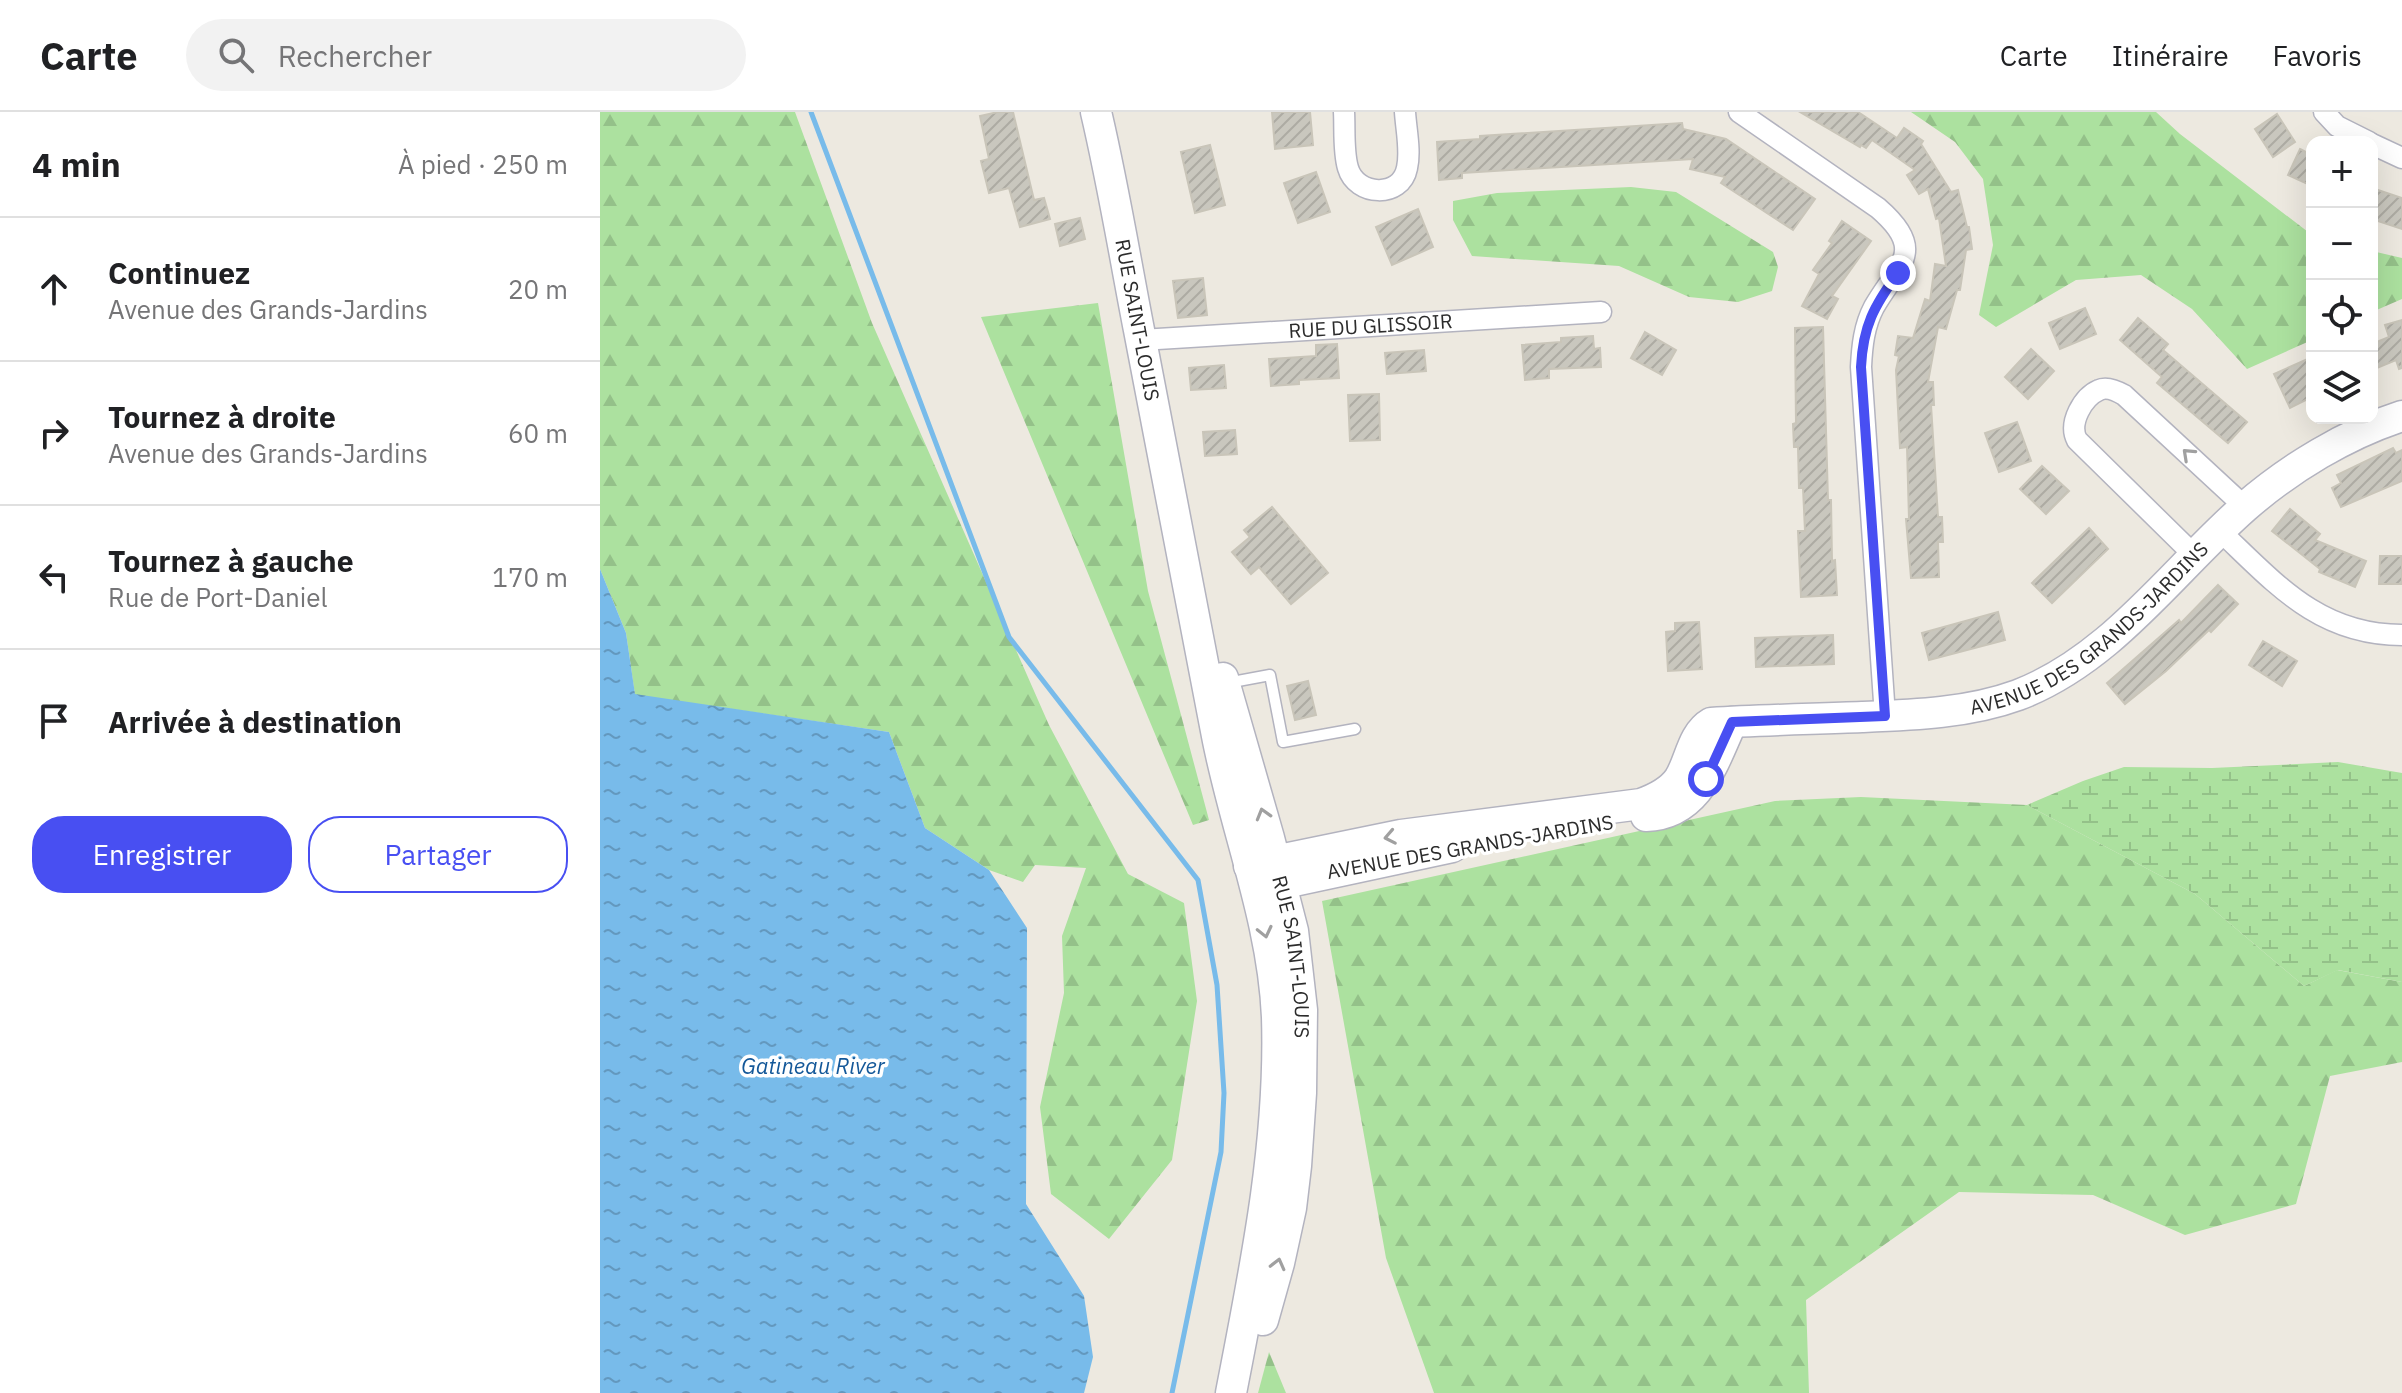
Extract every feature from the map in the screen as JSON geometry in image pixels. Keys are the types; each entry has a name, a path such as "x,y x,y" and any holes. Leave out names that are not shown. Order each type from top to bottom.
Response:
{"main road":[{"name":"RUE SAINT-LOUIS","path":"1096,112 1217,741 1265,875 1293,931 1302,1010 1300,1129 1291,1208 1243,1393"},
{"name":"AVENUE DES GRANDS-JARDINS","path":"1265,875 1667,813 1687,802 1700,788 1732,722 1947,711 2018,695 2089,655 2245,507 2279,481 2333,446 2402,416"},
{"name":"RUE SAINT-LOUIS","path":"1178,527 1225,683 1265,875 1277,1020 1270,1176 1231,1393"}],"street":[{"path":"1344,112 1348,167 1354,181 1380,191 1391,188 1403,178 1408,167 1405,112"},
{"path":"1739,112 1893,220 1904,246 1904,260 1898,273 1874,307 1867,323 1861,367 1885,716"},
{"path":"2324,112 2337,126 2356,136"},
{"path":"2378,147 2402,158"},
{"name":"RUE DU GLISSOIR","path":"1141,340 1601,312"},
{"path":"2195,556 2077,440 2073,433 2074,418 2095,392 2109,389 2124,395 2245,507"},
{"path":"2220,531 2286,594 2321,617 2355,629 2402,635"}],"lane":[{"path":"1225,683 1270,675 1283,742 1355,729"}],"green space":[{"path":"600,112 795,112 872,323 1049,725 1128,874 1184,903 1197,1001 1172,1160 1109,1239 1051,1194 1040,1107 1064,993 1062,936 1086,868 1035,865 1023,882 989,870 925,828 889,732 635,695 626,633 600,569"},
{"path":"1911,112 2156,112 2306,230 2306,343 2247,369 2192,309 2141,275 2076,280 1996,327 1979,315 1993,245 1983,179 1955,142"},
{"path":"1631,187 1676,192 1773,252 1778,267 1772,291 1738,302 1689,297 1619,266 1472,256 1453,220 1453,201 1497,193"},
{"path":"2378,252 2402,258 2402,299 2378,309"},
{"path":"1098,303 1148,591 1209,820 1193,825 981,317"},
{"path":"2338,762 2402,773 2402,982 2338,970 2304,986 2195,894 2027,805 2124,767 2212,768"},
{"path":"1861,797 2027,805 2195,894 2304,986 2337,970 2402,982 2402,1062 2330,1076 2296,1204 2185,1235 2093,1195 1959,1192 1806,1300 1809,1393 1434,1393 1386,1258 1322,901 1775,801"},
{"path":"1269,1352 1286,1393 1258,1393"}],"water":[{"name":"Gatineau River","path":"600,569 626,633 635,694 889,732 925,828 989,870 1027,928 1026,1204 1084,1296 1093,1357 1084,1393 600,1393"}],"building":[{"path":"1013,112 1034,200 1044,198 1050,219 1020,227 1009,188 989,193 981,161 989,159 980,116"},
{"path":"1272,112 1310,112 1313,145 1275,149"},
{"path":"1800,112 1858,112 1897,138 1904,128 1923,141 1921,144 1951,192 1958,190 1972,249 1966,250 1960,290 1957,290 1946,329 1938,327 1928,382 1933,382 1934,405 1931,405 1938,517 1942,517 1943,542 1938,542 1939,577 1911,578 1906,519 1909,519 1907,447 1900,448 1896,370 1899,356 1895,355 1898,336 1913,338 1925,299 1930,301 1935,264 1946,266 1939,218 1936,219 1928,189 1919,194 1907,175 1915,170 1872,140 1866,148 1860,147"},
{"path":"2277,114 2295,142 2273,157 2255,129"},
{"path":"1682,123 1683,129 1726,139 1815,199 1793,230 1721,183 1725,177 1690,169 1693,159 1462,173 1462,178 1439,180 1437,142 1480,139 1480,136"},
{"path":"1210,145 1225,205 1195,213 1181,152"},
{"path":"2300,149 2306,152 2306,183 2288,175"},
{"path":"1316,172 1330,212 1298,223 1284,183"},
{"path":"2378,190 2402,198 2402,229 2378,221"},
{"path":"1418,209 1433,247 1392,265 1376,227"},
{"path":"1080,218 1085,239 1060,246 1055,224"},
{"path":"1842,221 1871,241 1832,296 1838,299 1827,319 1802,306 1819,274 1813,270 1832,243 1829,241"},
{"path":"1203,278 1207,315 1178,318 1173,281"},
{"path":"2085,308 2096,334 2060,349 2049,323"},
{"path":"2138,318 2168,344 2163,350 2247,422 2228,443 2157,383 2162,377 2120,340"},
{"path":"2402,320 2402,368 2399,369 2396,360 2378,368 2378,342 2389,337 2385,325"},
{"path":"1823,327 1828,500 1831,500 1832,561 1835,560 1837,595 1801,597 1798,531 1805,531 1803,488 1799,488 1798,447 1794,447 1795,328"},
{"path":"1645,332 1676,350 1662,375 1631,358"},
{"path":"1593,336 1594,349 1600,348 1601,367 1549,369 1549,378 1525,380 1522,345"},
{"path":"1337,344 1339,378 1299,380 1299,384 1271,386 1269,359 1316,356 1316,345"},
{"path":"2031,349 2054,371 2028,399 2005,377"},
{"path":"1424,350 1426,371 1387,374 1385,353"},
{"path":"2306,360 2306,400 2290,408 2274,374"},
{"path":"1224,365 1226,388 1191,390 1189,368"},
{"path":"1379,394 1380,440 1350,441 1348,395"},
{"path":"2017,422 2031,461 1999,472 1985,433"},
{"path":"1235,430 1237,454 1205,456 1203,432"},
{"path":"2393,448 2396,453 2402,450 2402,481 2341,507 2332,488 2341,483 2337,475"},
{"path":"2042,466 2069,491 2046,514 2020,489"},
{"path":"1272,507 1328,573 1291,604 1259,567 1251,574 1232,552 1250,537 1244,530"},
{"path":"2290,509 2320,534 2315,540 2366,561 2355,587 2319,572 2320,569 2272,531"},
{"path":"2089,528 2108,549 2052,603 2032,583"},
{"path":"2380,556 2402,556 2402,584 2379,584"},
{"path":"2218,585 2238,604 2211,632 2209,630 2125,704 2107,683 2179,620 2181,623"},
{"path":"1998,612 2005,640 1929,660 1922,633"},
{"path":"1699,622 1702,669 1668,671 1666,632 1675,631 1675,623"},
{"path":"1833,635 1834,664 1756,667 1755,638"},
{"path":"2263,641 2297,661 2282,686 2249,665"},
{"path":"1308,681 1316,715 1295,720 1287,686"}],"waterway":[{"path":"811,112 1009,637 1198,880 1217,985 1224,1093 1221,1152 1172,1393"}],"route":[{"path":"1706,779 1732,722 1885,716 1861,367 1867,323 1874,307 1898,273"}]}
